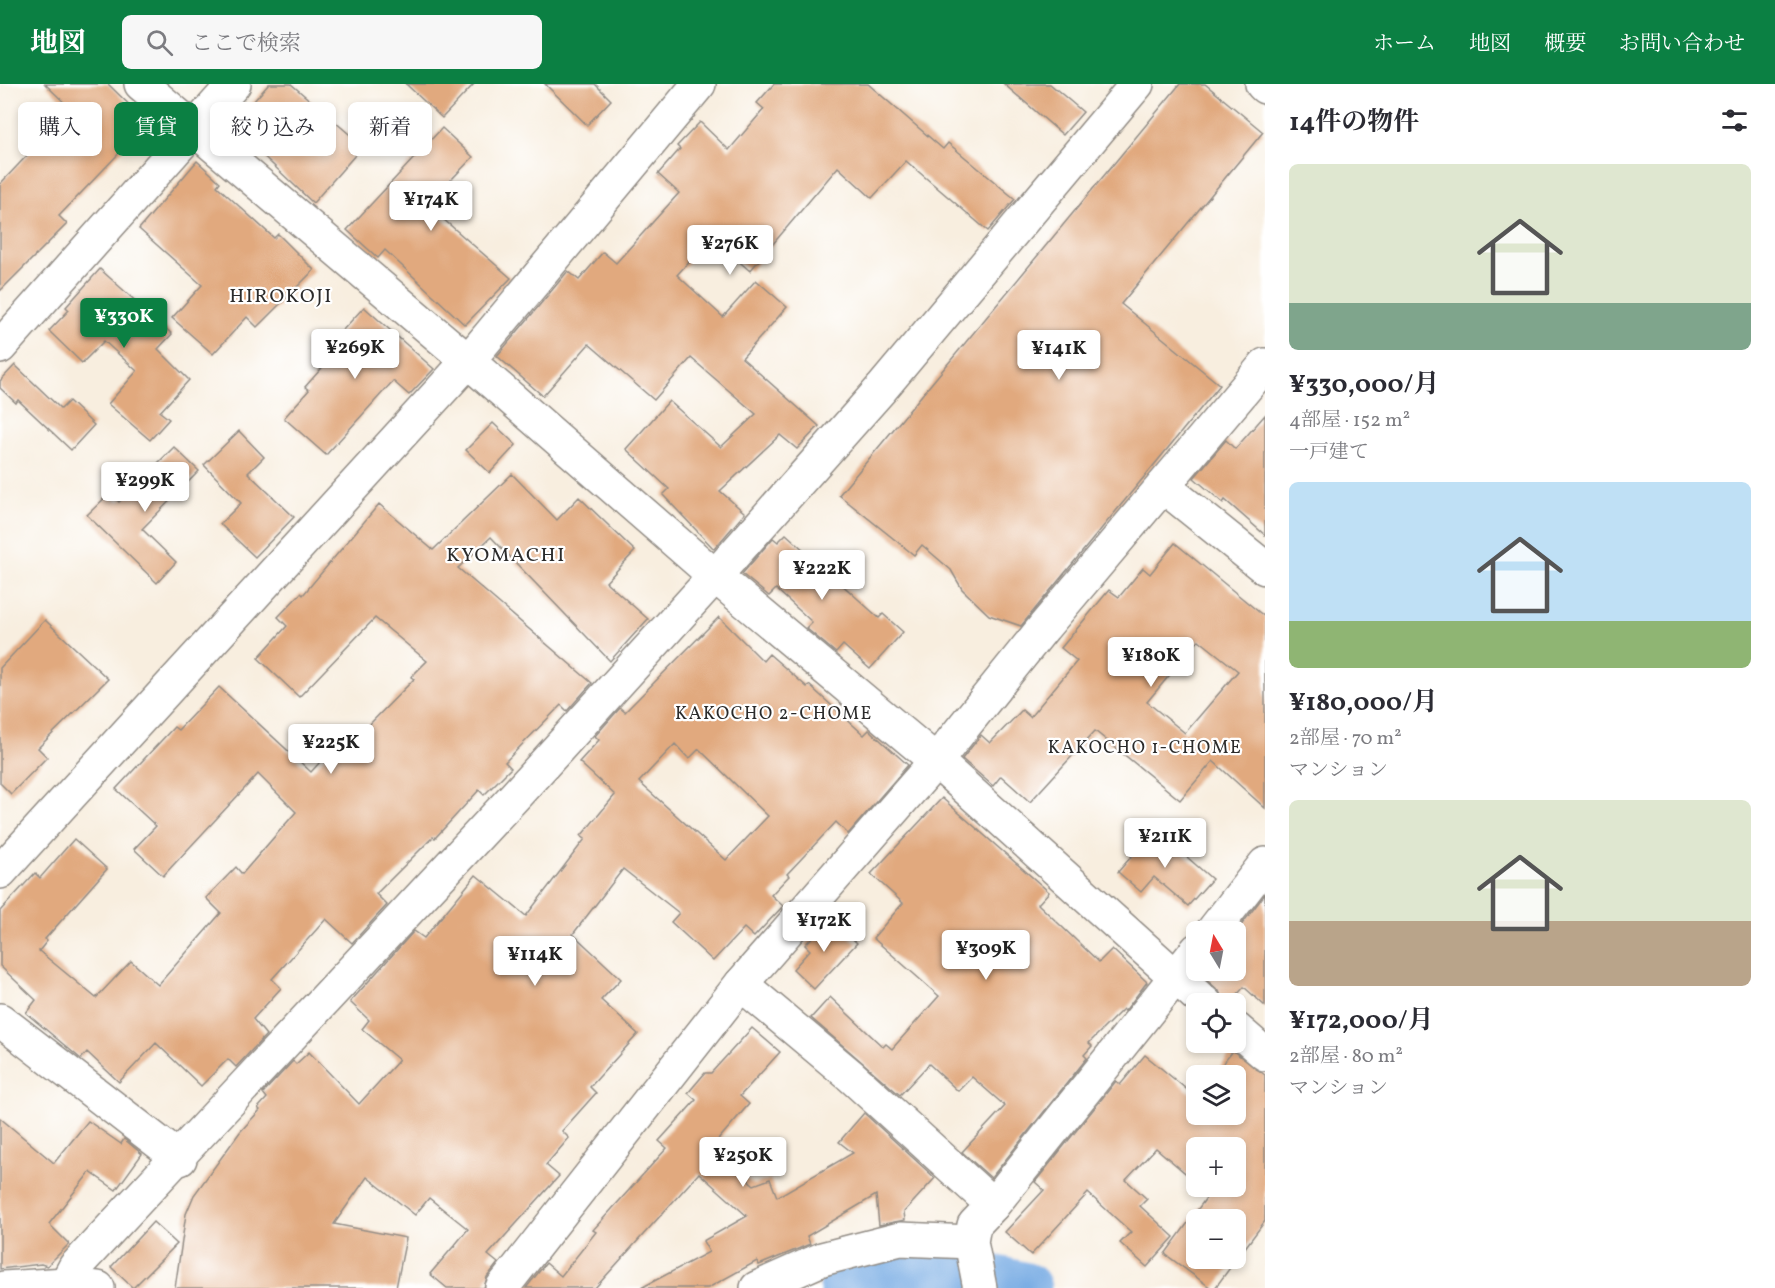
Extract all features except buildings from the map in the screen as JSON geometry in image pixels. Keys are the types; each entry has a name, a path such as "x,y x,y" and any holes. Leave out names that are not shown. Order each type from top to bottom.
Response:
{"street":[{"path":"141,84 162,102"},
{"path":"198,125 234,84"},
{"path":"0,872 468,361 699,84"},
{"path":"66,1284 75,1268 180,1159 715,576 882,388 1137,84"},
{"path":"198,133 468,361 715,576 936,761 1194,993"},
{"path":"0,348 171,156"},
{"path":"502,1288 741,984 936,761 1265,364"},
{"path":"1163,486 1265,568"},
{"path":"1221,921 1265,864"},
{"path":"980,1288 973,1248 974,1225 993,1205 1186,964"},
{"path":"741,984 851,1076 993,1205"},
{"path":"0,1020 180,1159"},
{"path":"1246,1038 1265,1054"},
{"path":"757,1288 822,1259 900,1239 973,1248"},
{"path":"4,1288 66,1284 98,1288"}],"waterway":[{"path":"845,1288 877,1276 942,1268 1026,1288"}],"district":[{"name":"HIROKOJI","path":"281,295"},
{"name":"KYOMACHI","path":"506,554"},
{"name":"KAKOCHO 2-CHOME","path":"774,713"},
{"name":"KAKOCHO 1-CHOME","path":"1145,747"}]}
